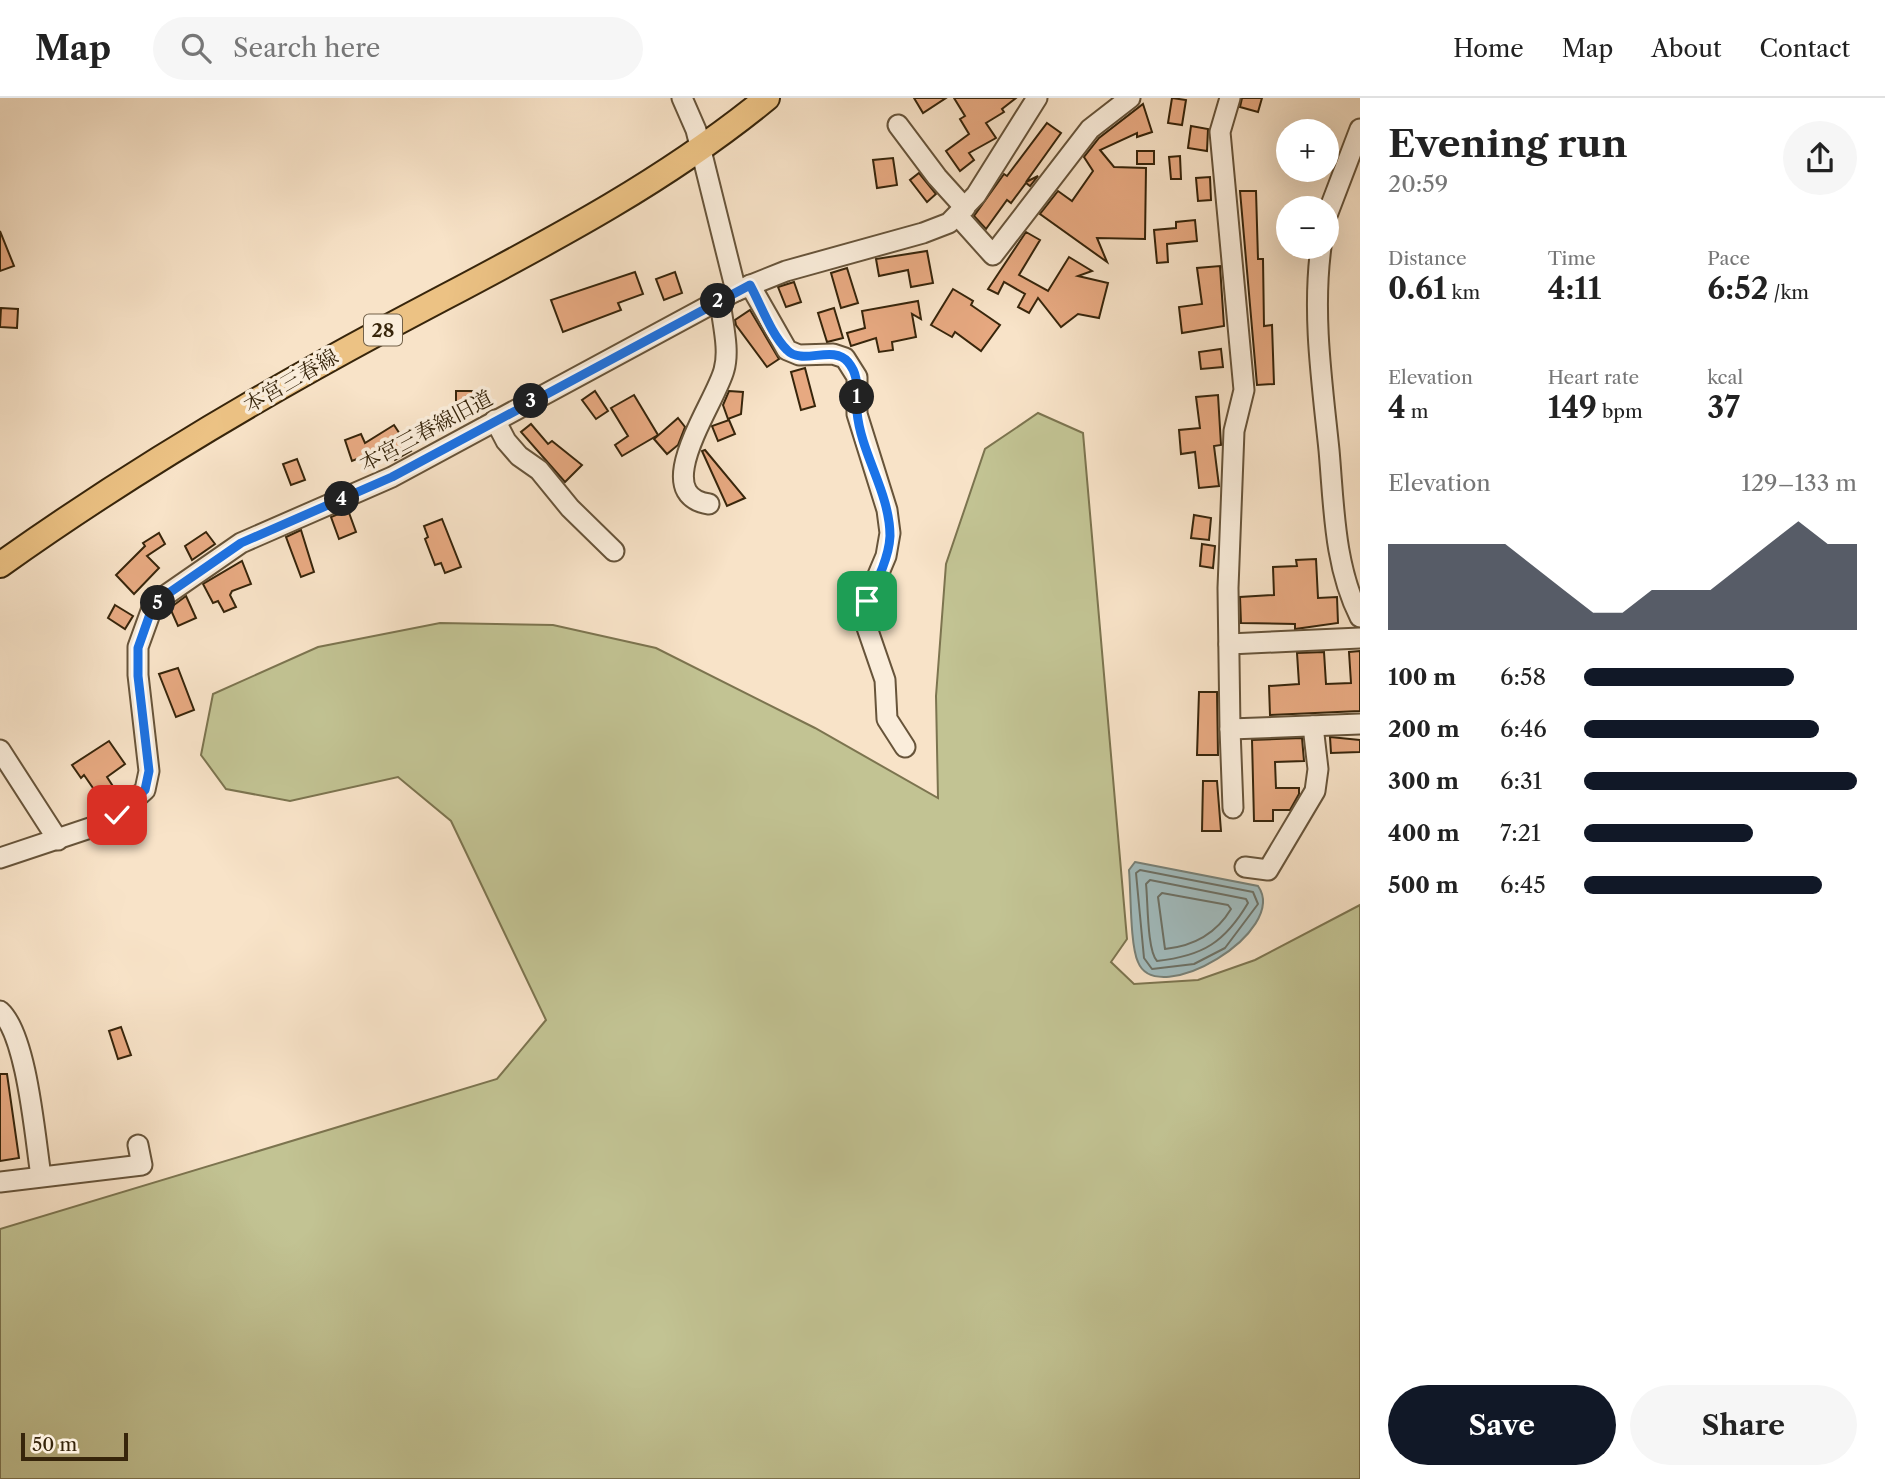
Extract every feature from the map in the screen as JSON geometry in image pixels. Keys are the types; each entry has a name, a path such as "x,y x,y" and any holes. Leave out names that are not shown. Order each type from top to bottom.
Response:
{"main road":[{"name":"本宮三春線","path":"0,565 51,529 215,425 312,368 573,229 701,150 767,98"}],"street":[{"path":"682,98 701,150 735,292 725,342 724,372 687,456 682,477 686,492 692,499 709,504"},
{"path":"962,212 1037,98"},
{"path":"898,125 993,255 1090,129 1129,98"},
{"path":"1226,99 1220,132 1244,390 1234,431 1228,644 1233,808"},
{"path":"1334,196 1360,129"},
{"name":"本宮三春線旧道","path":"0,858 99,825 117,815 145,790 149,771 138,676 138,648 151,611 166,595 241,543 358,493 735,292 786,271 923,233 962,212"},
{"path":"1320,259 1316,299 1335,516 1341,566 1360,617"},
{"path":"735,292 787,350 799,355 833,354 845,358 857,377 857,414 887,510 890,533 887,556 867,601 864,619 885,680 887,719 905,747"},
{"path":"495,420 506,441 519,456 539,470 570,508 614,551"},
{"path":"1228,644 1360,638"},
{"path":"1230,729 1360,724"},
{"path":"1245,867 1268,870 1315,791 1318,769 1312,726"},
{"path":"0,750 58,839"},
{"path":"0,1011 6,1016 17,1040 22,1060 41,1176"},
{"path":"0,1182 142,1165 138,1145"}],"green space":[{"path":"1038,413 1083,433 1127,939 1111,962 1134,984 1198,980 1255,960 1360,905 1360,1479 0,1479 0,1229 497,1079 546,1020 451,821 398,777 290,801 226,789 201,755 213,694 318,647 440,623 553,625 656,648 815,728 938,798 936,696 946,564 985,449"}],"water":[{"path":"1135,862 1258,886 1263,904 1255,924 1239,942 1217,959 1193,971 1169,977 1150,974 1138,962 1135,954 1129,870"}],"building":[{"path":"914,98 946,98 923,113"},
{"path":"954,98 1016,98 1002,109 1004,112 986,123 996,138 969,153 974,160 960,171 946,151 969,134 960,119 965,116"},
{"path":"1172,98 1186,100 1182,125 1168,123"},
{"path":"1242,98 1262,98 1258,112 1240,107"},
{"path":"1143,104 1152,132 1137,137 1137,133 1100,150 1114,167 1146,168 1145,239 1097,238 1107,262 1040,214 1058,191 1072,201 1093,171 1084,157 1099,138"},
{"path":"1047,123 1061,133 1026,182 1038,176 1030,186 1026,183 1011,203 1007,200 986,229 974,216 1004,174 1007,176"},
{"path":"1191,126 1208,129 1207,151 1188,148"},
{"path":"1137,151 1154,151 1154,164 1137,164"},
{"path":"1180,156 1181,179 1171,179 1169,157"},
{"path":"893,158 897,185 877,188 873,160"},
{"path":"919,173 936,194 927,202 910,180"},
{"path":"1210,177 1211,200 1198,201 1196,178"},
{"path":"1240,191 1256,191 1258,259 1263,259 1264,326 1272,325 1274,384 1257,385"},
{"path":"1195,220 1197,241 1167,244 1168,262 1157,263 1154,230 1176,228 1176,222"},
{"path":"0,231 14,266 0,271"},
{"path":"1026,232 1040,240 1019,275 1048,291 1069,257 1092,271 1078,276 1108,283 1099,318 1078,314 1061,327 1038,298 1029,313 1018,307 1025,294 1004,282 998,294 988,289"},
{"path":"927,251 933,283 911,287 908,270 879,276 876,259"},
{"path":"1220,266 1224,326 1182,333 1179,307 1202,304 1197,268"},
{"path":"847,268 858,303 841,308 831,273"},
{"path":"635,272 643,294 618,303 621,310 563,332 551,300"},
{"path":"675,272 682,293 664,300 656,279"},
{"path":"794,282 801,302 786,307 778,287"},
{"path":"953,289 973,301 971,305 1000,325 981,351 955,332 952,337 931,325"},
{"path":"918,301 921,319 912,314 916,337 892,342 893,350 879,352 876,338 851,346 847,333 865,328 862,311"},
{"path":"1,308 18,309 17,328 0,327"},
{"path":"834,308 843,338 827,342 818,313"},
{"path":"750,310 779,359 767,367 736,325 735,320"},
{"path":"1221,349 1223,367 1201,369 1199,352"},
{"path":"805,368 815,406 801,410 791,372"},
{"path":"456,391 473,391 473,413 456,412"},
{"path":"595,391 608,411 596,419 582,400"},
{"path":"729,391 743,392 741,414 728,419 723,405"},
{"path":"634,395 658,435 622,456 615,445 628,436 611,408"},
{"path":"1218,395 1221,445 1214,446 1219,486 1199,488 1195,452 1181,454 1179,430 1200,428 1196,397"},
{"path":"678,418 685,427 678,445 667,454 654,439"},
{"path":"729,420 735,434 718,441 712,426"},
{"path":"531,424 548,444 552,441 582,465 565,482 521,432"},
{"path":"394,425 411,451 395,460 387,447 352,461 345,440 361,434 365,443"},
{"path":"705,450 745,498 727,506 702,451"},
{"path":"297,459 305,480 291,485 283,464"},
{"path":"348,510 356,532 339,539 331,517"},
{"path":"1194,515 1211,518 1209,540 1191,538"},
{"path":"442,519 461,567 445,573 441,563 435,565 425,539 428,537 424,526"},
{"path":"301,530 314,572 301,577 286,537"},
{"path":"206,532 215,544 192,560 185,546"},
{"path":"159,533 165,544 147,556 159,568 134,594 116,575 145,546 143,543"},
{"path":"1202,544 1215,546 1213,568 1200,566"},
{"path":"1316,559 1318,598 1337,597 1338,623 1295,629 1295,624 1241,623 1240,597 1274,595 1273,567 1297,566 1296,560"},
{"path":"242,561 251,584 232,591 230,595 236,607 224,612 218,601 213,603 203,584"},
{"path":"186,596 196,618 178,626 170,608"},
{"path":"115,605 133,616 125,629 108,618"},
{"path":"1360,651 1360,711 1270,715 1269,686 1299,684 1297,653 1324,652 1326,684 1351,683 1349,652"},
{"path":"178,668 194,710 176,717 159,674"},
{"path":"1199,692 1217,692 1218,755 1197,755"},
{"path":"1330,737 1360,740 1360,752 1331,753"},
{"path":"1302,738 1304,761 1275,762 1276,788 1299,788 1299,794 1290,810 1273,810 1273,821 1254,821 1252,740"},
{"path":"109,741 125,764 107,777 116,791 102,801 84,775 81,778 72,765"},
{"path":"1203,781 1217,781 1221,831 1202,831"},
{"path":"121,1027 131,1055 118,1059 109,1031"},
{"path":"0,1074 7,1074 19,1158 0,1161"}],"route":[{"path":"117,815 145,790 149,771 148,749 138,676 138,648 151,611 166,595 241,543 392,477 750,285 787,350 799,355 833,354 845,358 857,377 857,414 887,510 890,533 887,556 867,601"}]}
